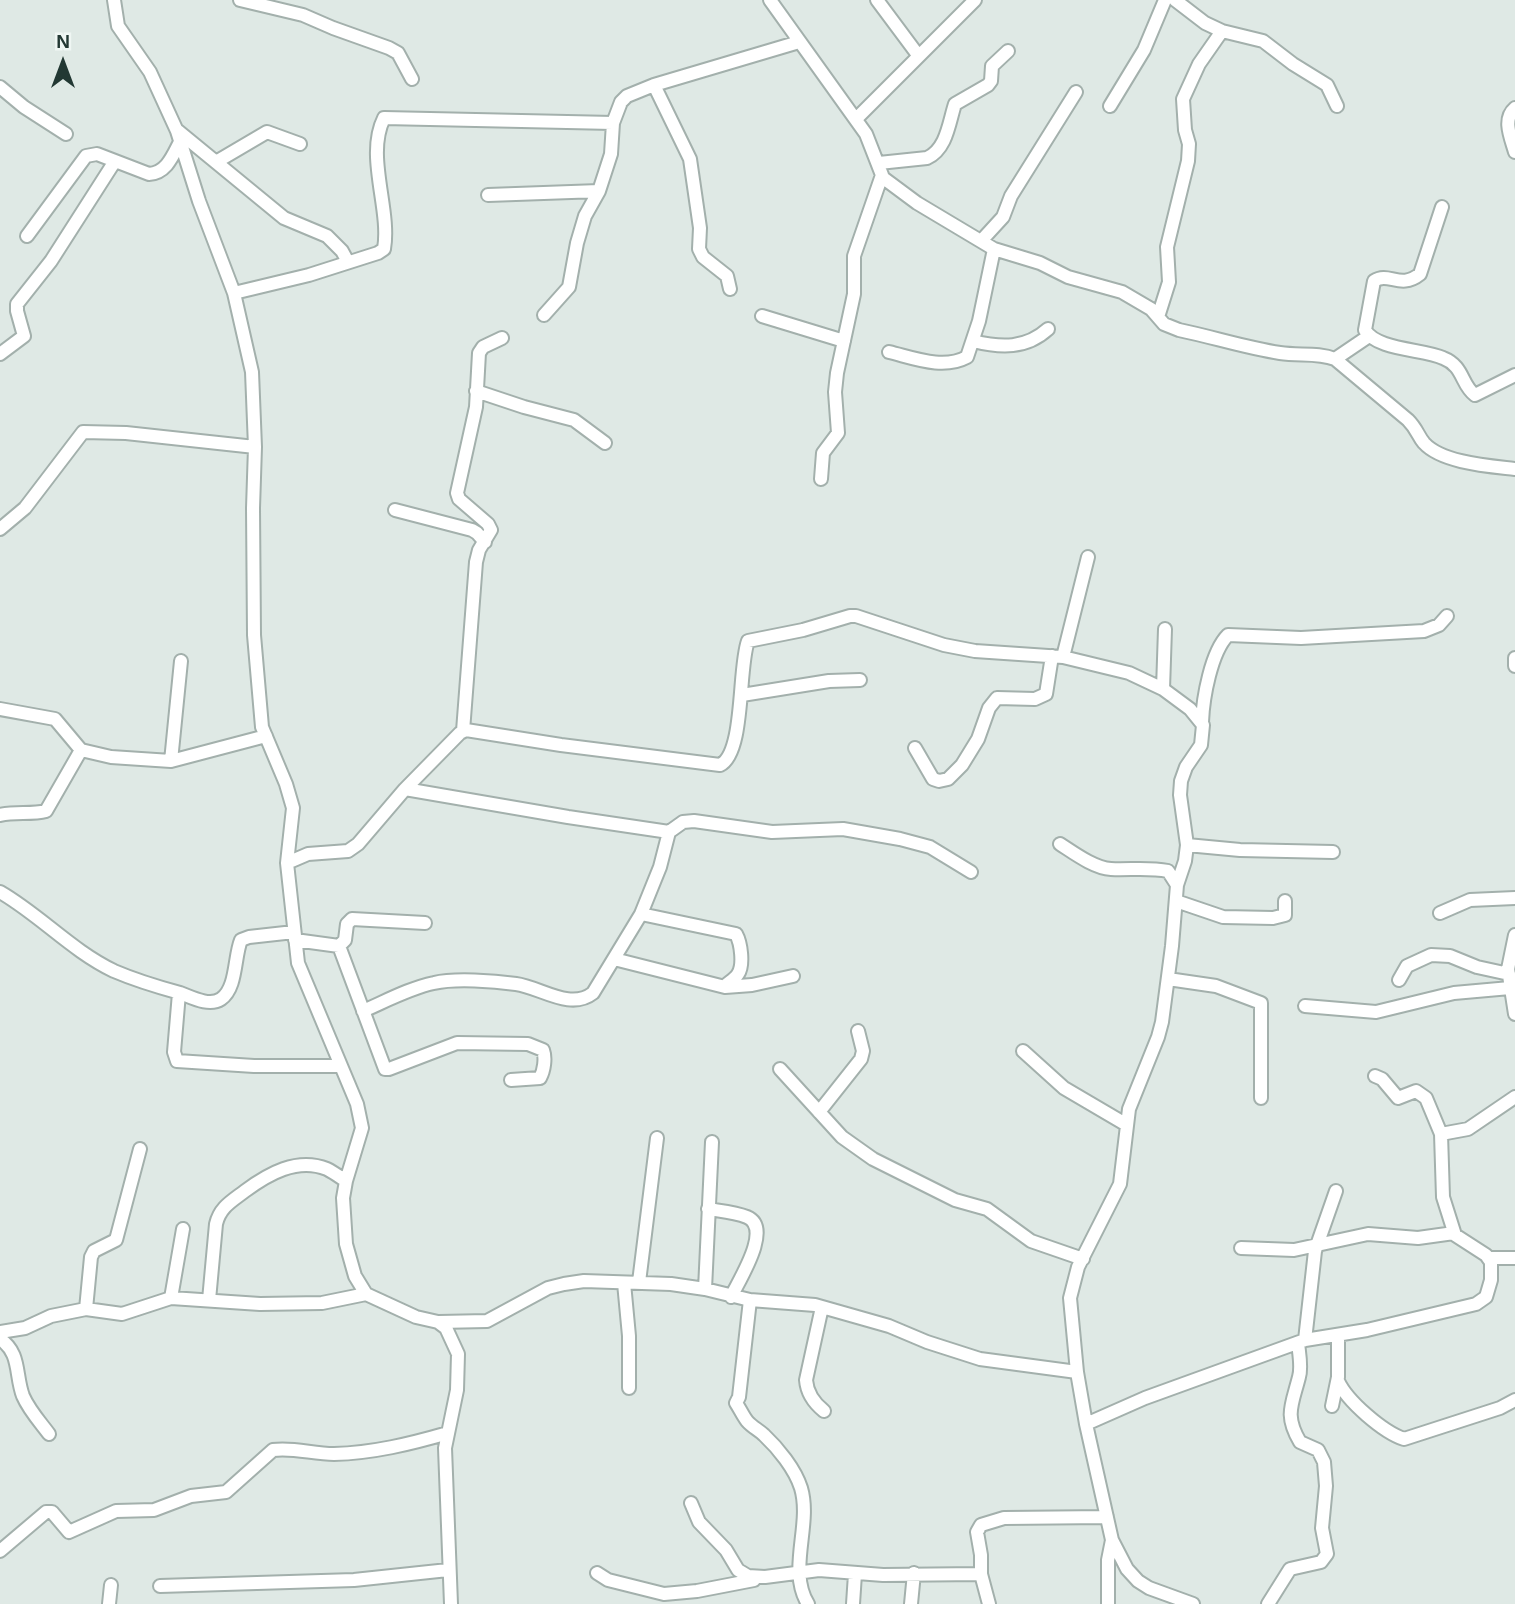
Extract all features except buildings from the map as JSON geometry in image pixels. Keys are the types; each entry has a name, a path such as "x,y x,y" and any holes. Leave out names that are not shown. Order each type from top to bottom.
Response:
{"street":[{"path":"114,0 118,26 150,72 179,135 198,201 234,293 252,372 255,447 254,635 259,707 262,727 293,808 287,863 298,963 357,1104 362,1128 343,1198 346,1244 355,1276 366,1294 416,1317 439,1322 487,1321 548,1288 584,1281 639,1282 705,1289 750,1300 822,1307 889,1326 980,1359 1077,1372"},
{"path":"240,0 303,15 398,52 412,79"},
{"path":"770,0 866,134 882,177 853,256 853,294 839,356 835,392 838,433 823,453 821,479"},
{"path":"877,0 918,55"},
{"path":"856,119 975,0"},
{"path":"1110,106 1144,50 1165,0"},
{"path":"1175,0 1195,17 1222,31 1263,41 1327,85 1337,106"},
{"path":"1158,317 1169,282 1169,236 1188,160 1189,144 1185,130 1183,99 1199,64 1222,31"},
{"path":"544,315 569,287 585,216 599,191 611,154 613,123 621,102 627,96 654,85 799,42"},
{"path":"879,163 933,155 946,134 955,104 988,85 992,66 1008,51"},
{"path":"654,85 690,159 700,228 699,249 703,257 727,276 730,289"},
{"path":"0,87 24,107 66,134"},
{"path":"981,241 1003,217 1011,196 1076,92"},
{"path":"1515,108 1511,111 1508,125 1515,152"},
{"path":"234,293 309,275 378,253 384,248 378,150 384,118 613,123"},
{"path":"216,162 267,132 300,144"},
{"path":"27,236 86,156 97,153 149,174 157,174 164,170 179,135"},
{"path":"179,135 284,218 327,236 342,251 348,262"},
{"path":"0,354 24,336 17,304 51,261 115,161"},
{"path":"882,177 917,204 994,249 1040,263 1077,280 1122,292 1141,302 1166,325 1249,347 1335,359 1408,420 1418,430 1423,442 1434,450 1452,458 1515,469"},
{"path":"488,195 599,191"},
{"path":"1368,337 1365,328 1374,281 1380,277 1407,281 1420,274 1442,207"},
{"path":"888,352 949,364 967,357 974,341 994,249"},
{"path":"762,316 844,341"},
{"path":"974,341 995,345 1026,343 1048,329"},
{"path":"1335,359 1368,337"},
{"path":"1368,337 1399,348 1445,358 1461,370 1470,391 1475,395 1515,375"},
{"path":"463,731 474,574 479,550 490,535 491,527 457,497 476,407 479,353 483,347 502,338"},
{"path":"476,391 574,421 605,443"},
{"path":"0,530 25,508 83,432 125,433 255,447"},
{"path":"395,510 472,530 485,542"},
{"path":"915,748 933,779 948,779 962,765 978,739 989,708 996,698 1035,699 1046,694 1088,557"},
{"path":"287,863 308,854 348,851 358,844 405,789 463,731 473,729 561,745 720,765 729,759 742,695 748,641 803,630 850,616 944,645 985,652 1058,656 1129,673 1163,689 1190,709 1202,722"},
{"path":"1193,1604 1149,1588 1138,1581 1127,1569 1112,1540 1086,1424 1077,1372 1070,1298 1083,1259 1120,1184 1129,1109 1158,1037 1168,979 1177,885 1185,861 1181,781 1186,767 1201,745 1204,735 1204,695 1208,678 1222,642 1228,635 1301,638 1424,631 1439,625 1447,616"},
{"path":"1163,689 1165,629"},
{"path":"1515,658 1515,666"},
{"path":"171,761 181,661"},
{"path":"742,695 829,681 860,680"},
{"path":"0,709 55,719 81,750 141,760 171,761 266,736"},
{"path":"0,815 46,811 81,750"},
{"path":"405,789 670,832"},
{"path":"363,1011 422,986 449,981 517,984 557,997 580,1000 593,993 641,914 660,867 670,832 683,822 694,821 772,832 843,829 901,839 930,847 971,872"},
{"path":"1060,844 1106,869 1151,868 1168,871 1177,885"},
{"path":"1186,845 1240,850 1334,852"},
{"path":"0,892 35,914 71,944 114,971 212,1002 221,999 232,983 241,940 249,937 294,936 339,946"},
{"path":"1440,912 1470,900 1515,898"},
{"path":"1176,901 1223,917 1273,918 1285,915 1285,901"},
{"path":"641,914 736,934 741,969 736,978 725,987"},
{"path":"339,946 345,940 347,924 352,919 425,923"},
{"path":"1515,935 1508,974 1515,1014"},
{"path":"339,946 385,1069 457,1043 528,1044 543,1050 545,1055 540,1078 511,1080"},
{"path":"1399,980 1410,964 1441,955 1508,974"},
{"path":"614,959 725,987 752,985 793,976"},
{"path":"1168,979 1216,986 1261,1003 1261,1098"},
{"path":"1305,1006 1376,1012 1454,993 1510,988"},
{"path":"179,993 174,1052 177,1061 266,1066 341,1066"},
{"path":"819,1112 861,1059 863,1051 858,1031"},
{"path":"1023,1051 1064,1088 1127,1125"},
{"path":"780,1069 842,1137 873,1159 955,1200 987,1209 1019,1235 1031,1241 1083,1259"},
{"path":"1375,1076 1382,1079 1398,1098 1416,1091 1426,1098 1441,1134 1443,1197 1454,1233 1489,1258 1515,1258"},
{"path":"1441,1134 1468,1129 1515,1097"},
{"path":"639,1282 657,1138"},
{"path":"705,1289 712,1142"},
{"path":"86,1309 91,1257 94,1251 116,1241 140,1149"},
{"path":"209,1300 216,1224 225,1206 263,1178 291,1167 326,1169 346,1181"},
{"path":"1268,1604 1290,1569 1321,1562 1327,1554 1322,1528 1326,1486 1323,1457 1318,1450 1300,1443 1293,1427 1290,1402 1300,1373 1302,1341 1317,1245 1336,1191"},
{"path":"708,1209 747,1217 754,1222 758,1231 756,1242 731,1297"},
{"path":"171,1298 183,1228"},
{"path":"1241,1248 1294,1250 1368,1234 1418,1238 1454,1233"},
{"path":"1086,1424 1145,1398 1302,1341 1480,1303 1489,1292 1492,1267 1489,1258"},
{"path":"624,1283 629,1336 629,1388"},
{"path":"0,1332 25,1328 51,1316 86,1309 122,1314 171,1298 260,1304 322,1303 366,1294"},
{"path":"750,1300 739,1397 736,1403 748,1422 780,1453 801,1488 803,1538 800,1573 802,1593 808,1604"},
{"path":"822,1307 806,1380 807,1389 824,1411"},
{"path":"439,1322 452,1337 458,1354 457,1390 445,1448 451,1604"},
{"path":"1332,1406 1338,1381 1338,1335"},
{"path":"0,1339 9,1346 14,1356 26,1402 49,1434"},
{"path":"1338,1381 1351,1402 1402,1439 1500,1408 1515,1400"},
{"path":"0,1551 46,1511 52,1512 69,1532 116,1511 154,1510 191,1496 226,1492 273,1450 357,1453 410,1444 448,1433"},
{"path":"691,1503 699,1522 726,1550 738,1570 748,1576 765,1577"},
{"path":"989,1604 981,1574 977,1532 981,1525 1004,1518 1107,1517"},
{"path":"1108,1604 1108,1560 1112,1540"},
{"path":"160,1586 354,1580 448,1570"},
{"path":"597,1573 608,1580 664,1594 819,1570 855,1574 981,1574"},
{"path":"911,1604 914,1573"},
{"path":"853,1604 855,1574"},
{"path":"109,1604 111,1586"}]}
